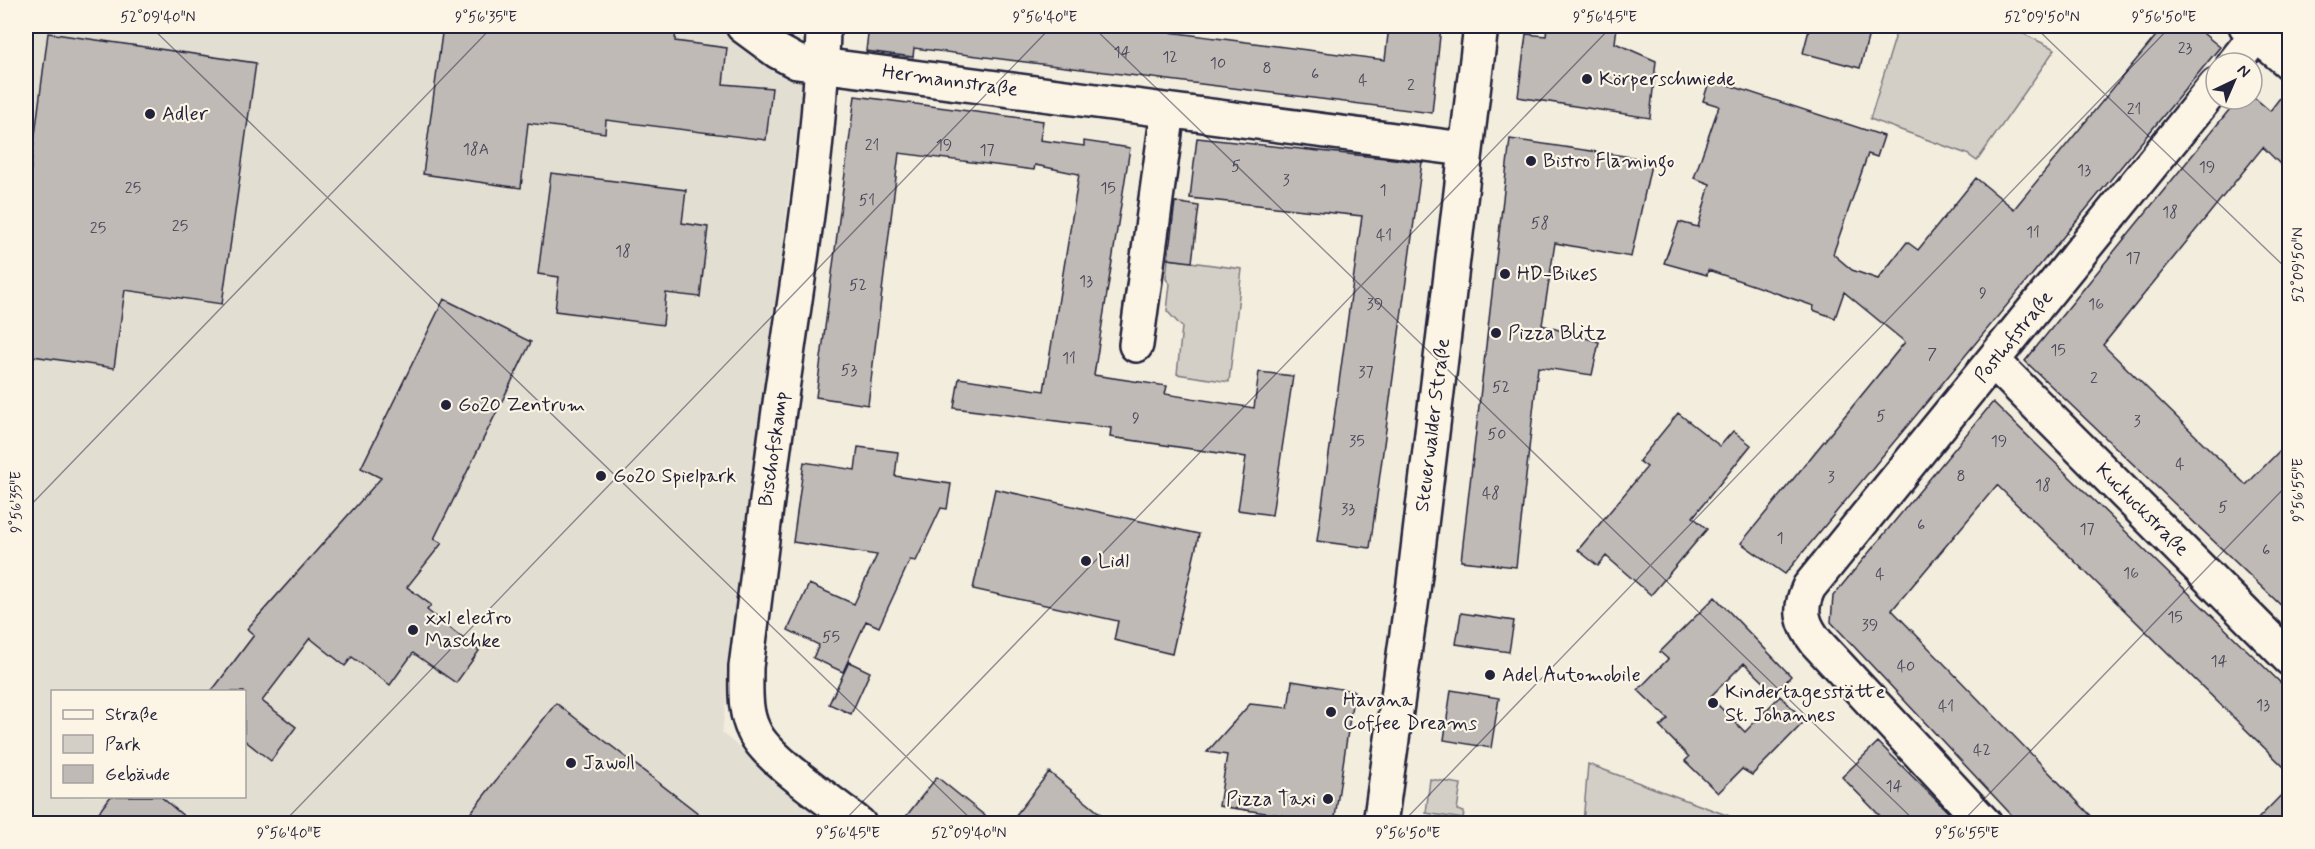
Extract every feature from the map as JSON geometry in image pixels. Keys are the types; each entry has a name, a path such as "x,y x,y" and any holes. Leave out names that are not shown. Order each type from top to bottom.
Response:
{"street":[{"name":"Hermannstraße","path":"743,26 787,58 797,62 1464,149"},
{"name":"Bischofskamp","path":"823,26 823,64 812,181 746,667 747,707 754,733 776,757 859,824"},
{"name":"Steuerwalder Straße","path":"1380,824 1413,591 1464,149 1481,26"},
{"path":"2240,51 2251,30 2289,63"},
{"name":"Posthofstraße","path":"1985,824 1806,629 1801,610 1809,587 1994,362 2204,100"},
{"path":"1136,345 1168,111"},
{"name":"Kuckuckstraße","path":"1994,362 2289,659"}],"shaded area":[{"path":"26,26 742,26 804,74 722,733 831,823 26,823"}],"green space":[{"path":"1893,26 2007,26 2055,49 1977,161 1967,154 1870,119 1895,38"},
{"path":"1168,259 1242,269 1229,382 1177,374 1182,327 1167,311 1170,284 1166,279"},
{"path":"1588,764 1748,823 1583,823"},
{"path":"1430,779 1461,784 1457,810 1464,812 1463,819 1426,813"}],"building":[{"path":"443,26 676,26 675,41 727,48 723,84 772,88 766,140 606,120 605,133 528,123 521,188 423,174"},
{"path":"869,26 1123,26 1385,60 1389,26 1441,26 1432,113 914,48 913,57 866,51"},
{"name":"Körperschmiede","path":"1547,26 1617,26 1615,43 1656,61 1650,118 1518,97 1526,34 1546,36"},
{"path":"1810,26 1871,26 1860,68 1803,53"},
{"path":"2164,26 2194,26 2220,47 2217,51 2204,51 2204,66 1785,574 1741,543 1905,342 1844,292 1835,318 1813,310 1814,306 1708,270 1707,275 1664,263 1679,222 1698,227 1710,184 1694,178 1719,106 1703,101 1710,79 1884,136 1877,157 1868,154 1833,254 1852,270 1878,279 1907,242 1918,250 1976,178 2014,209"},
{"path":"48,33 256,63 222,304 125,290 114,368 26,355 26,173 30,174"},
{"path":"2289,86 2289,173 2263,147 2103,345 2246,485 2289,441 2289,613 2025,361 2228,111 2264,111 2264,106 2270,111"},
{"path":"855,96 1043,121 1040,140 1084,146 1084,141 1130,148 1094,375 1167,386 1165,394 1254,408 1259,372 1293,376 1272,515 1238,510 1246,457 1110,437 1111,428 954,408 959,378 1044,391 1079,174 1035,165 1034,170 899,153 868,405 816,397"},
{"path":"1197,138 1422,162 1370,548 1317,541 1362,216 1190,198"},
{"path":"1510,139 1652,160 1631,257 1555,243 1542,325 1599,342 1592,375 1538,367 1516,567 1461,561"},
{"path":"551,173 686,190 682,223 708,227 700,297 666,293 663,325 555,311 559,277 538,274"},
{"path":"1175,202 1199,206 1192,262 1168,259"},
{"path":"444,299 531,342 434,539 442,543 407,587 431,605 427,610 479,651 456,683 413,653 390,685 352,657 345,666 310,638 262,701 296,727 271,761 246,742 246,690 213,690 254,635 247,629 381,478 361,468"},
{"path":"1993,402 2289,691 2289,772 1997,485 1892,610 2099,824 2020,824 1831,622 1833,596"},
{"path":"1678,413 1720,446 1733,431 1751,445 1693,517 1707,529 1651,595 1606,556 1598,566 1578,550 1647,467 1639,461"},
{"path":"858,447 898,452 895,476 951,484 947,509 941,508 916,561 910,560 879,627 866,621 843,672 813,658 819,645 788,630 809,584 854,604 877,555 793,542 804,462 855,470"},
{"name":"Lidl","path":"995,489 1199,534 1172,654 1114,640 1118,621 973,589"},
{"path":"1715,597 1791,676 1775,693 1744,663 1710,697 1745,732 1780,696 1805,721 1752,775 1742,769 1718,793 1685,761 1689,757 1660,727 1668,719 1638,690 1668,659 1660,652"},
{"path":"1461,613 1514,621 1509,652 1456,644"},
{"path":"849,662 870,672 851,714 829,704"},
{"path":"1292,681 1354,691 1334,824 1285,824 1286,816 1219,806 1227,755 1207,752 1250,704 1288,708"},
{"path":"1451,690 1499,698 1491,748 1444,740"},
{"name":"Jawoll","path":"556,703 712,824 462,824"},
{"path":"1878,742 1959,824 1888,824 1842,777"},
{"path":"1049,772 1113,824 1009,824"},
{"path":"937,777 995,824 900,824"},
{"path":"2289,787 2289,824 2253,824"},
{"path":"110,798 162,798 193,824 90,824"}],"place":[{"name":"Körperschmiede","path":"1587,79"},
{"name":"Adler","path":"150,114"},
{"name":"Bistro Flamingo","path":"1531,161"},
{"name":"HD-Bikes","path":"1505,274"},
{"name":"Pizza Blitz","path":"1496,333"},
{"name":"Go20 Zentrum","path":"446,405"},
{"name":"Go20 Spielpark","path":"601,476"},
{"name":"Lidl","path":"1086,561"},
{"name":"xxl electro Maschke","path":"413,630"},
{"name":"Adel Automobile","path":"1490,675"},
{"name":"Kindertagesstätte St. Johannes","path":"1713,703"},
{"name":"Havana Coffee Dreams","path":"1331,712"},
{"name":"Jawoll","path":"571,763"},
{"name":"Pizza Taxi","path":"1328,799"}]}
